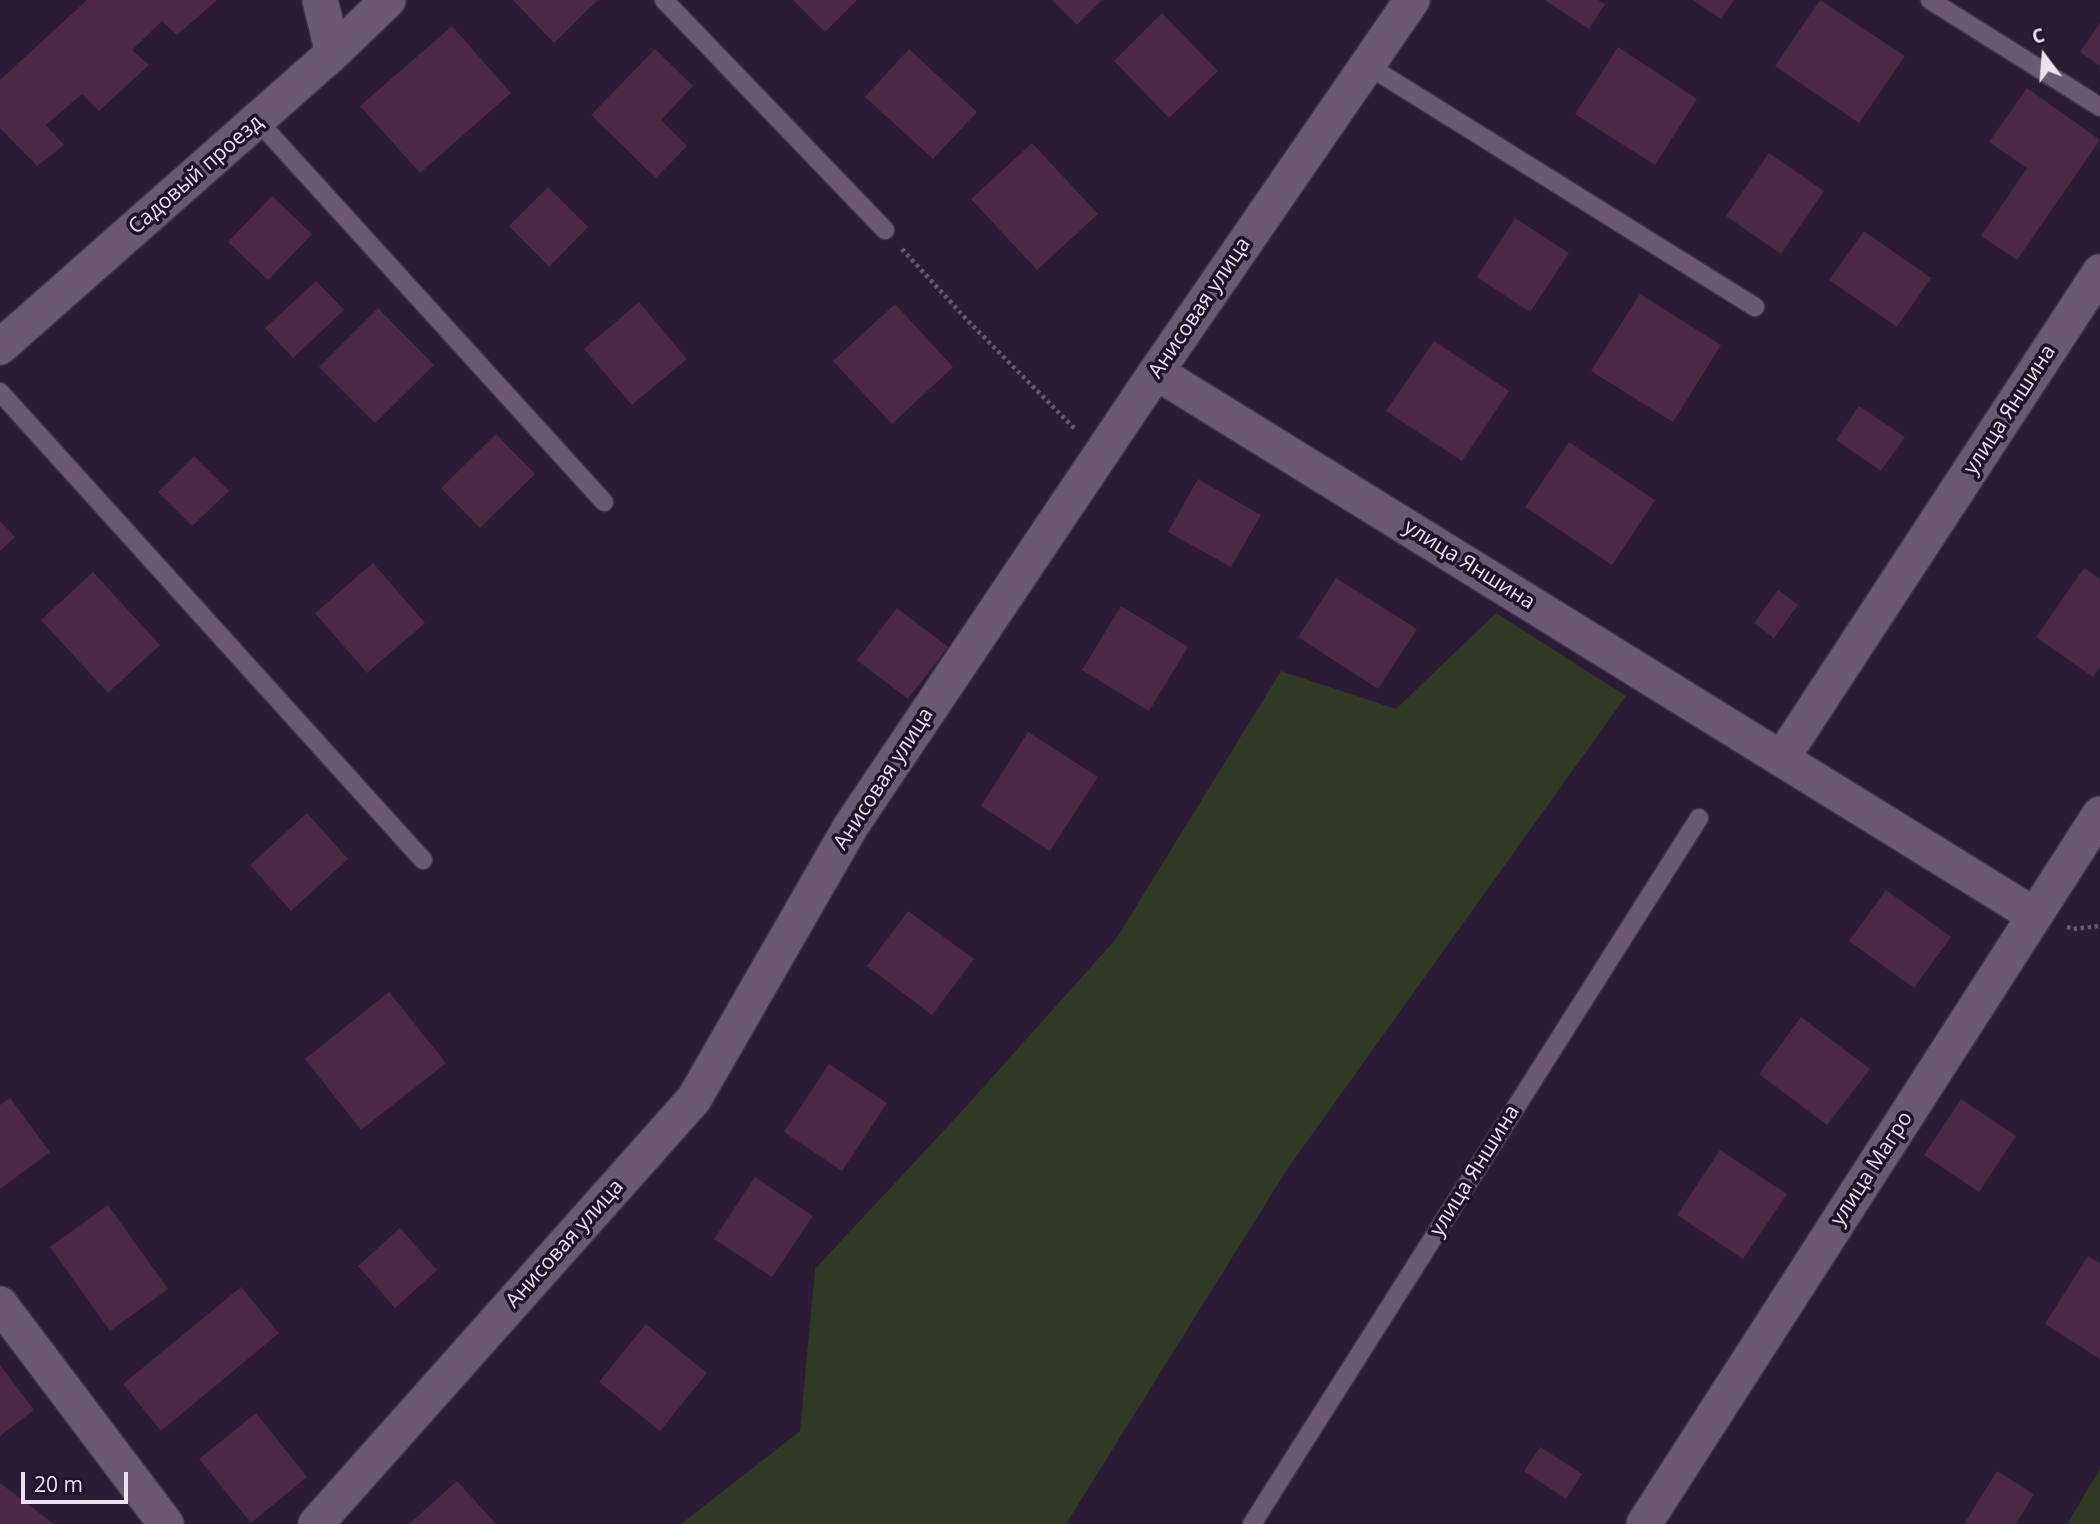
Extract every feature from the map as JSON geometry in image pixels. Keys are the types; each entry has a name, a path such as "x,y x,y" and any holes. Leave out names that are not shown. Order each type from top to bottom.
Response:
{"street":[{"path":"320,0 333,53"},
{"name":"Садовый проезд","path":"0,347 258,121 388,0"},
{"name":"Анисовая улица","path":"316,1524 694,1099 851,826 1156,372 1412,0"},
{"name":"улица Яншина","path":"1782,758 2100,272"},
{"name":"улица Яншина","path":"1156,372 2034,915"},
{"name":"улица Магро","path":"1644,1524 2100,814"},
{"path":"0,1304 166,1524"}],"lane":[{"path":"664,0 885,230"},
{"path":"1930,0 2100,107"},
{"path":"1367,65 1755,307"},
{"path":"258,121 604,502"},
{"path":"0,392 423,860"},
{"name":"улица Яншина","path":"1252,1524 1699,818"}],"path":[{"path":"885,230 968,321 1101,454"}],"green space":[{"path":"1496,613 1626,696 1288,1168 1066,1524 681,1524 800,1431 815,1269 1116,939 1281,671 1396,709"},
{"path":"2100,1469 2100,1524 2067,1524"}],"building":[{"path":"87,0 217,0 177,35 162,21 132,50 149,65 99,111 82,94 46,125 64,145 37,166 0,128 0,80"},
{"path":"513,0 598,0 554,43"},
{"path":"793,0 857,0 825,32"},
{"path":"1052,0 1102,0 1077,25"},
{"path":"1545,0 1598,0 1605,4 1589,29"},
{"path":"1692,0 1734,0 1721,19"},
{"path":"1820,0 1905,56 1859,123 1775,66"},
{"path":"1162,13 1218,71 1169,118 1114,61"},
{"path":"2100,23 2100,66 2080,52"},
{"path":"452,26 511,93 420,173 360,106"},
{"path":"1618,47 1697,99 1655,165 1575,114"},
{"path":"655,49 693,86 661,120 687,146 656,178 591,115"},
{"path":"909,49 977,112 933,159 865,97"},
{"path":"2027,88 2100,140 2017,260 1981,236 2027,168 1989,142"},
{"path":"1032,143 1098,214 1037,270 971,199"},
{"path":"1769,153 1824,191 1781,254 1726,216"},
{"path":"548,187 588,227 549,267 509,226"},
{"path":"272,196 312,234 268,280 228,242"},
{"path":"1515,218 1569,253 1530,312 1477,277"},
{"path":"1864,231 1931,278 1897,327 1829,280"},
{"path":"316,281 344,310 293,358 265,328"},
{"path":"1640,294 1721,345 1673,422 1591,371"},
{"path":"639,302 687,359 632,405 584,349"},
{"path":"895,304 953,367 892,424 833,361"},
{"path":"378,308 434,365 375,423 319,367"},
{"path":"1434,341 1509,391 1462,461 1386,411"},
{"path":"1859,406 1905,437 1881,471 1836,440"},
{"path":"496,434 535,474 480,528 441,488"},
{"path":"1569,442 1655,500 1612,565 1525,507"},
{"path":"194,456 229,491 192,526 158,492"},
{"path":"1198,479 1261,515 1231,567 1168,532"},
{"path":"0,521 15,537 0,551"},
{"path":"373,563 425,623 367,673 315,613"},
{"path":"2084,568 2100,579 2100,667 2093,677 2036,637"},
{"path":"93,572 160,645 108,693 41,620"},
{"path":"1336,578 1417,629 1378,689 1298,637"},
{"path":"1778,590 1798,605 1774,638 1754,623"},
{"path":"1121,606 1188,647 1149,711 1082,670"},
{"path":"897,608 948,647 908,699 857,660"},
{"path":"1028,732 1098,777 1050,851 981,806"},
{"path":"307,813 348,859 291,911 250,865"},
{"path":"1886,890 1951,937 1914,988 1849,941"},
{"path":"908,911 974,959 932,1015 867,966"},
{"path":"389,992 446,1063 361,1130 305,1059"},
{"path":"1801,1017 1870,1069 1827,1125 1759,1074"},
{"path":"829,1064 887,1103 842,1171 784,1132"},
{"path":"10,1098 50,1152 0,1189 0,1105"},
{"path":"1961,1099 2016,1136 1979,1192 1924,1155"},
{"path":"1720,1150 1787,1194 1743,1259 1677,1215"},
{"path":"755,1177 813,1216 772,1277 714,1239"},
{"path":"108,1205 168,1289 110,1331 50,1247"},
{"path":"400,1228 437,1270 395,1308 358,1266"},
{"path":"2088,1256 2100,1263 2100,1359 2045,1324"},
{"path":"241,1287 279,1333 161,1431 123,1384"},
{"path":"646,1324 707,1373 660,1431 599,1382"},
{"path":"0,1365 34,1410 0,1436"},
{"path":"256,1413 307,1477 251,1523 199,1459"},
{"path":"1540,1447 1582,1474 1566,1499 1524,1471"},
{"path":"1997,1471 2034,1494 2016,1524 1964,1524"},
{"path":"457,1481 496,1524 409,1524"},
{"path":"0,1483 54,1524 0,1524"}]}
